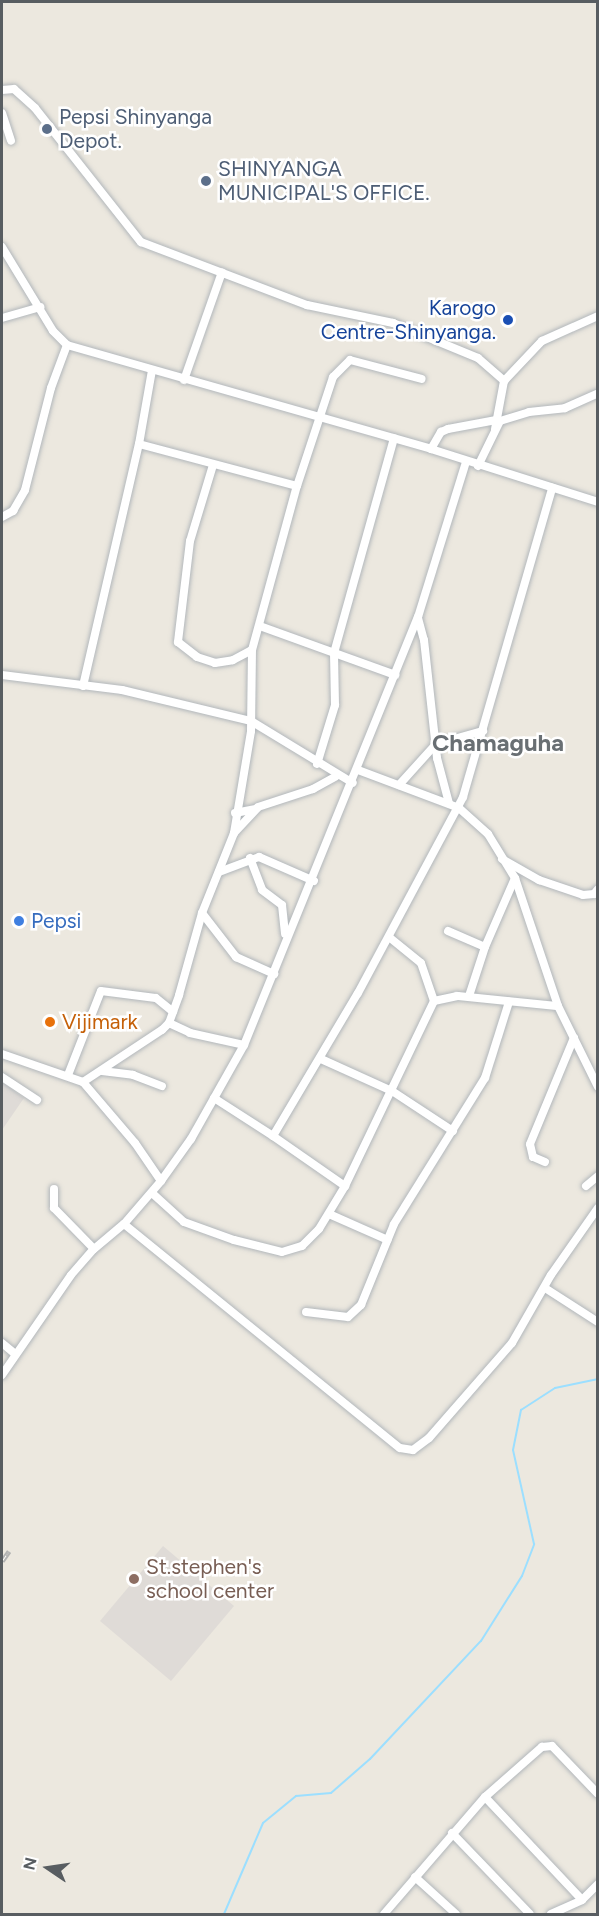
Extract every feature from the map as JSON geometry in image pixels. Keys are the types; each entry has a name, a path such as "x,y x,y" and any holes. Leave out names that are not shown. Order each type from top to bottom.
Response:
{"street":[{"path":"2,90 14,89 35,108 141,242 307,304 393,323 458,346 497,372 504,381"},
{"path":"2,113 11,141"},
{"path":"2,247 53,331 67,345 394,438 597,502"},
{"path":"184,380 222,272"},
{"path":"2,318 40,307"},
{"path":"478,466 495,424 504,381 542,340 597,316"},
{"path":"2,517 13,511 25,490 51,388 67,345"},
{"path":"83,1082 169,1023 174,1012 202,913 234,833 235,813 246,766 251,721 252,650 297,486 333,377 346,361 378,365 422,379"},
{"path":"83,686 140,444 152,370"},
{"path":"431,449 441,432 448,429 495,424 510,417 565,408 597,393"},
{"path":"317,764 335,705 334,653 394,438"},
{"path":"140,444 297,486"},
{"path":"2,1375 15,1354 94,1249 124,1224 161,1181 214,1098 244,1044 274,974 285,940 314,880 418,617 466,462"},
{"path":"213,465 190,541 178,642 196,657 215,663 233,660 252,650"},
{"path":"273,1136 321,1059 459,808 552,488"},
{"path":"418,617 424,640 436,744 449,803"},
{"path":"260,626 395,675"},
{"path":"2,675 136,693 251,721 336,776 353,783"},
{"path":"399,785 436,744 483,731"},
{"path":"358,770 449,803 459,808 488,834 500,858 515,878 558,1006 597,1087"},
{"path":"235,813 256,809 313,789 336,776"},
{"path":"234,833 256,809"},
{"path":"219,872 250,858 259,857 314,880"},
{"path":"250,858 262,890 282,905 285,940"},
{"path":"500,858 539,880 583,895 594,894 597,889"},
{"path":"469,996 485,947 515,878"},
{"path":"202,913 236,957 274,974"},
{"path":"448,931 485,947"},
{"path":"152,1193 184,1222 234,1240 282,1252 302,1246 329,1214 345,1186 393,1091 434,1001 421,963 389,937"},
{"path":"68,1075 101,991 156,998 174,1012"},
{"path":"434,1001 469,996 558,1006"},
{"path":"306,1312 342,1317 354,1314 369,1288 388,1240 485,1078 509,1002"},
{"path":"169,1023 190,1033 244,1044"},
{"path":"545,1162 532,1156 530,1147 574,1038"},
{"path":"2,1054 83,1082 135,1143 161,1181"},
{"path":"321,1059 393,1091 453,1131"},
{"path":"102,1071 133,1075 162,1086"},
{"path":"2,1077 37,1100"},
{"path":"214,1098 345,1186"},
{"path":"586,1186 597,1176"},
{"path":"54,1190 54,1208 94,1249"},
{"path":"124,1224 400,1448 413,1449 429,1438 489,1373 520,1333 545,1288 597,1208"},
{"path":"329,1214 388,1240"},
{"path":"545,1288 597,1322"},
{"path":"2,1343 15,1354"},
{"path":"384,1914 485,1797 548,1744 597,1794"},
{"path":"485,1797 582,1900"},
{"path":"452,1833 530,1914"},
{"path":"415,1877 456,1914"},
{"path":"550,1914 582,1900 597,1884"}],"shaded area":[{"path":"2,1082 24,1098 2,1130"},
{"path":"163,1546 234,1606 171,1681 100,1621"}],"waterway":[{"path":"224,1914 263,1823 296,1796 331,1793 370,1759 481,1641 522,1576 534,1544 513,1450 521,1410 555,1388 598,1379"}],"railway":[{"path":"2,1561 9,1551"}],"place":[{"name":"Pepsi Shinyanga Depot.","path":"47,129"},
{"name":"SHINYANGA MUNICIPAL'S OFFICE.","path":"206,181"},
{"name":"Karogo Centre-Shinyanga.","path":"508,320"},
{"name":"Pepsi","path":"19,921"},
{"name":"Vijimark","path":"50,1022"},
{"name":"St.stephen's school center","path":"134,1579"}],"district":[{"name":"Chamaguha","path":"498,743"}]}
